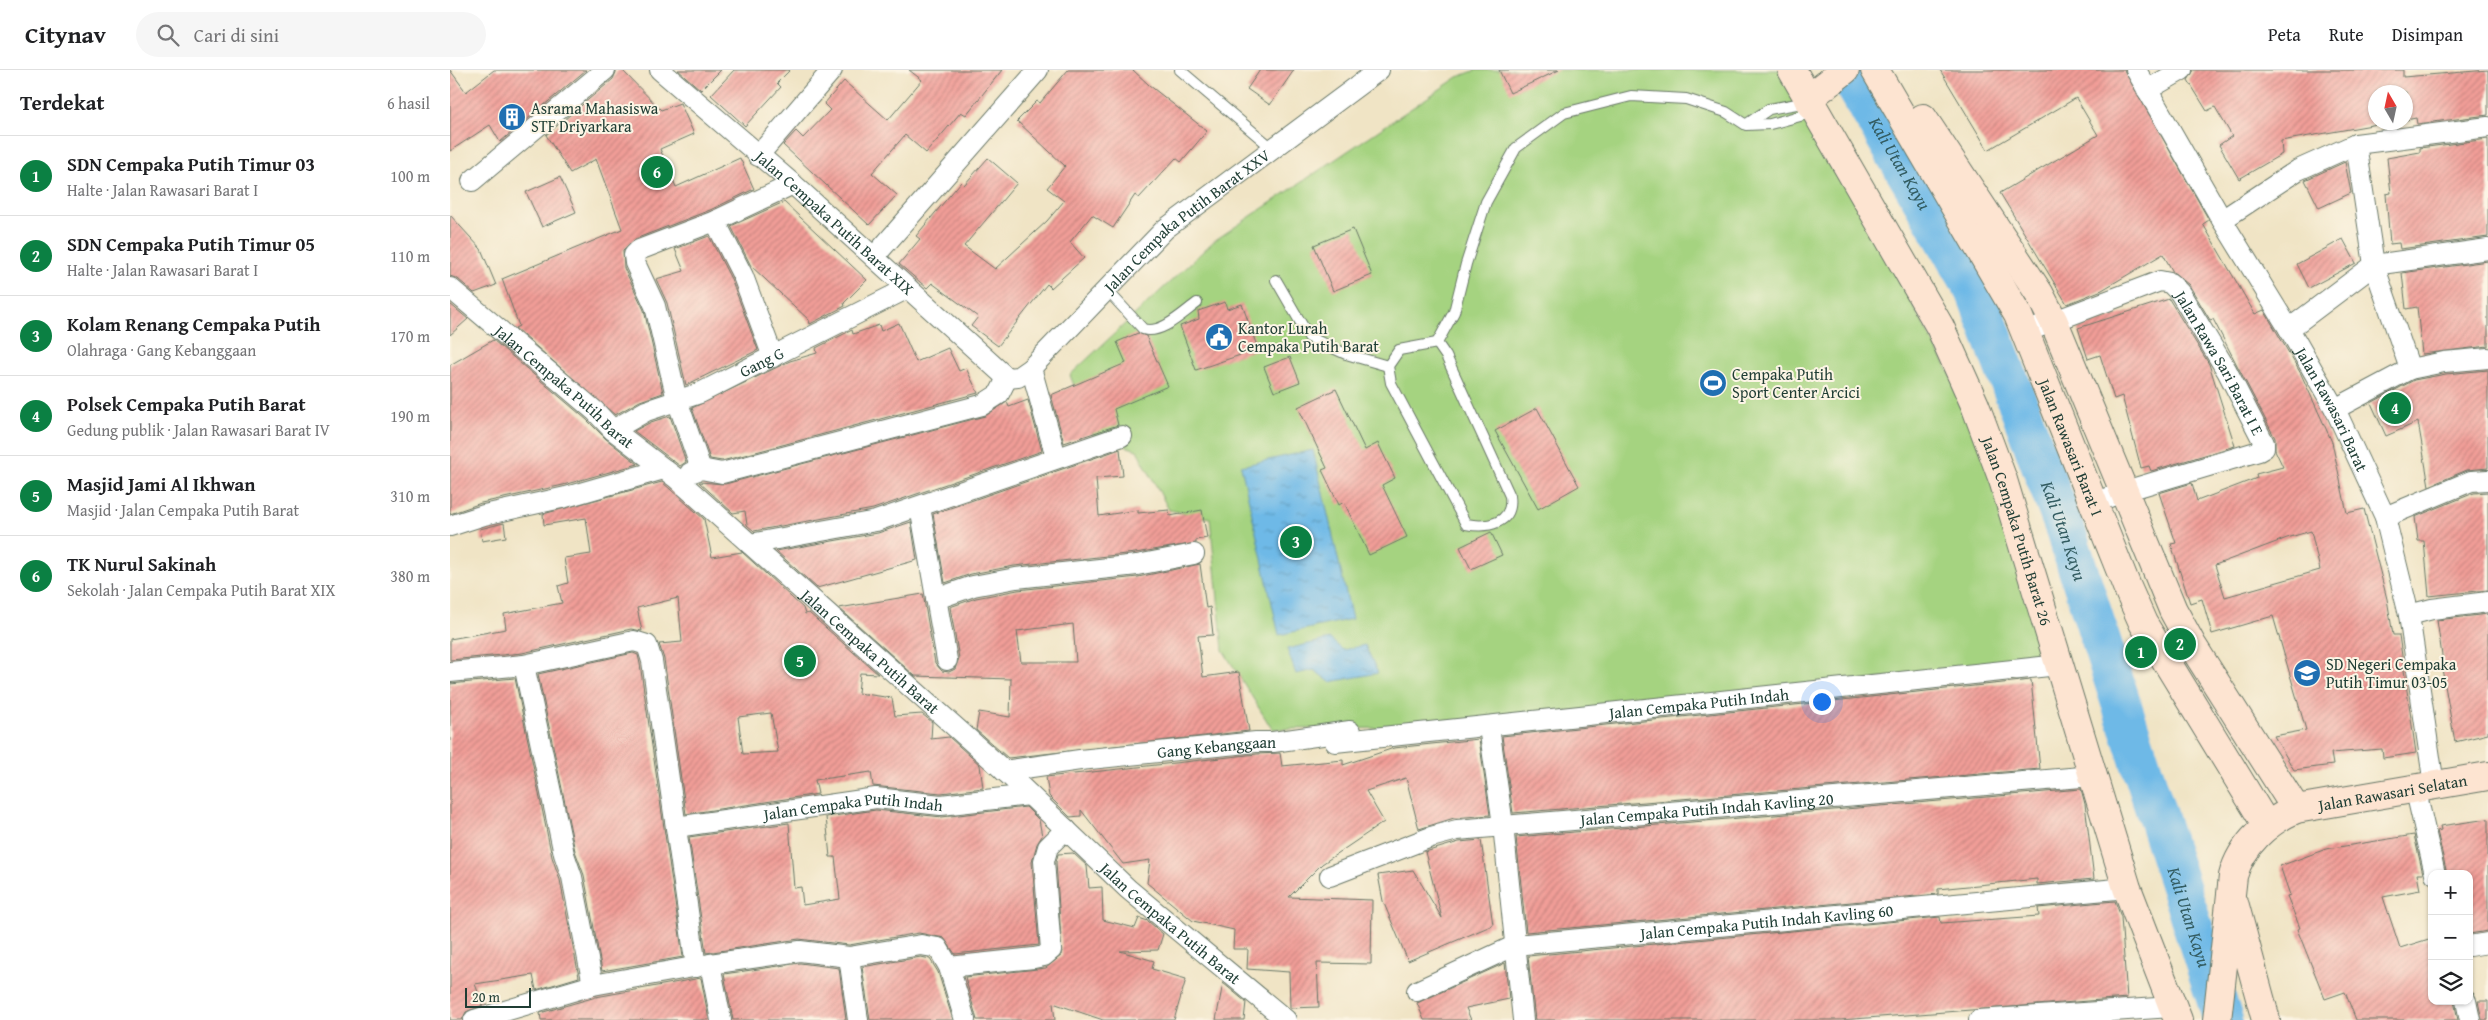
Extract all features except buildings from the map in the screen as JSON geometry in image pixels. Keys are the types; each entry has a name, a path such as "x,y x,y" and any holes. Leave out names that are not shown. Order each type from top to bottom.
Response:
{"street":[{"path":"472,181 605,70"},
{"name":"Jalan Cempaka Putih Barat XIX","path":"660,70 758,156 793,184 1007,378"},
{"path":"758,156 832,70"},
{"path":"874,257 1038,70"},
{"name":"Jalan Cempaka Putih Barat XXV","path":"1007,378 1018,376 1031,368 1165,229 1378,70"},
{"name":"Jalan Cempaka Putih Barat 26","path":"1792,70 1813,101 1940,327 1975,405 2003,480 2127,888 2175,1013"},
{"path":"1813,101 1845,70"},
{"name":"Jalan Rawasari Barat I","path":"1875,70 1956,187 2039,293 2054,322 2173,610 2192,645 2296,809"},
{"name":"Jalan Rawasari Barat I","path":"1891,70 1956,187 2026,332 2144,623 2267,826"},
{"name":"Jalan Rawasari Barat","path":"2136,70 2222,220 2289,329 2335,409 2385,517 2409,615 2435,870"},
{"path":"2147,90 2182,70"},
{"path":"2222,220 2298,170 2356,144 2488,127"},
{"path":"2356,144 2374,265 2410,369"},
{"path":"701,469 677,400 655,306 635,263 634,255 639,250 715,221 793,184"},
{"path":"715,221 744,276 773,357"},
{"path":"2289,329 2374,265 2488,249"},
{"name":"Jalan Rawa Sari Barat I E","path":"2026,332 2160,281 2170,283 2180,293 2227,371 2264,443 2264,448 2259,451 2125,491 2094,503"},
{"name":"Jalan Cempaka Putih Barat","path":"450,288 595,411 613,430 670,473 1004,771 1128,889 1286,1020"},
{"name":"Gang G","path":"613,430 646,411 700,393 908,288"},
{"path":"2335,409 2410,369 2444,362 2488,358"},
{"path":"1031,368 1056,457"},
{"path":"450,526 484,515 670,473 701,469 722,473 982,405 999,394 1007,378"},
{"path":"750,544 876,521 920,507 1056,457 1122,436"},
{"path":"2385,517 2471,481 2488,480"},
{"path":"920,507 947,660"},
{"path":"936,599 973,586 1016,578 1137,565 1194,554"},
{"path":"2409,615 2432,609 2488,602"},
{"path":"450,672 524,665 634,641 647,645 652,662 676,828 703,965 721,1020"},
{"path":"524,665 564,854 572,877 593,985"},
{"name":"Jalan Cempaka Putih Indah","path":"1335,742 2059,665"},
{"name":"Gang Kebanggaan","path":"1004,771 1080,760 1256,742 1273,742 1386,725 1419,726 1425,732"},
{"path":"1489,727 1503,825 1523,1020"},
{"name":"Jalan Cempaka Putih Indah Kavling 20","path":"1330,876 1431,837 1456,830 2093,776"},
{"name":"Jalan Rawasari Selatan","path":"2218,1020 2231,891 2237,862 2267,826 2280,816 2296,809 2488,776"},
{"name":"Jalan Cempaka Putih Indah","path":"676,828 876,798 941,804 1030,795"},
{"path":"949,968 1034,958 1044,956 1051,950 1044,862 1048,847 1066,829"},
{"name":"Jalan Cempaka Putih Indah Kavling 60","path":"1416,991 1516,944 2127,888"},
{"path":"2231,891 2266,1020"},
{"path":"2473,945 2488,943"},
{"path":"474,1020 593,985 703,965 800,951 849,957 932,946 938,948 949,968 965,1020"},
{"path":"849,957 858,1020"},
{"path":"2467,1005 2470,1020"},
{"path":"1979,1020 2175,1013"}],"lane":[{"path":"1180,70 1272,148"},
{"path":"1437,343 1454,312 1466,264 1486,202 1516,148 1564,113 1631,96 1686,99 1726,112 1746,124 1770,124 1813,101"},
{"path":"1276,280 1309,337 1346,354 1388,366"},
{"path":"1106,289 1143,329 1151,332 1197,303"},
{"path":"1437,343 1446,356 1510,496 1511,505 1505,517 1484,527 1466,524 1392,383 1388,366 1399,350 1437,343"}],"green space":[{"path":"1476,70 1784,70 1969,408 2047,661 1420,728 1272,729 1223,650 1210,518 1169,510 1137,450 1093,435 1070,375 1214,241 1458,77"}],"water":[{"path":"1313,450 1352,619 1279,635 1241,466"},
{"path":"1330,639 1343,650 1365,645 1378,673 1330,682 1314,670 1296,674 1287,649"}],"waterway":[{"name":"Kali Utan Kayu","path":"1846,70 1975,290 2065,529 2223,1020"}],"place":[{"name":"Asrama Mahasiswa STF Driyarkara","path":"512,117"},
{"name":"TK Nurul Sakinah","path":"657,172"},
{"name":"Kantor Lurah Cempaka Putih Barat","path":"1219,337"},
{"name":"Cempaka Putih Sport Center Arcici","path":"1713,383"},
{"name":"Polsek Cempaka Putih Barat","path":"2395,408"},
{"name":"Kolam Renang Cempaka Putih","path":"1296,542"},
{"name":"SDN Cempaka Putih Timur 05","path":"2180,644"},
{"name":"SDN Cempaka Putih Timur 03","path":"2141,652"},
{"name":"Masjid Jami Al Ikhwan","path":"800,661"},
{"name":"SD Negeri Cempaka Putih Timur 03-05","path":"2307,673"}]}
